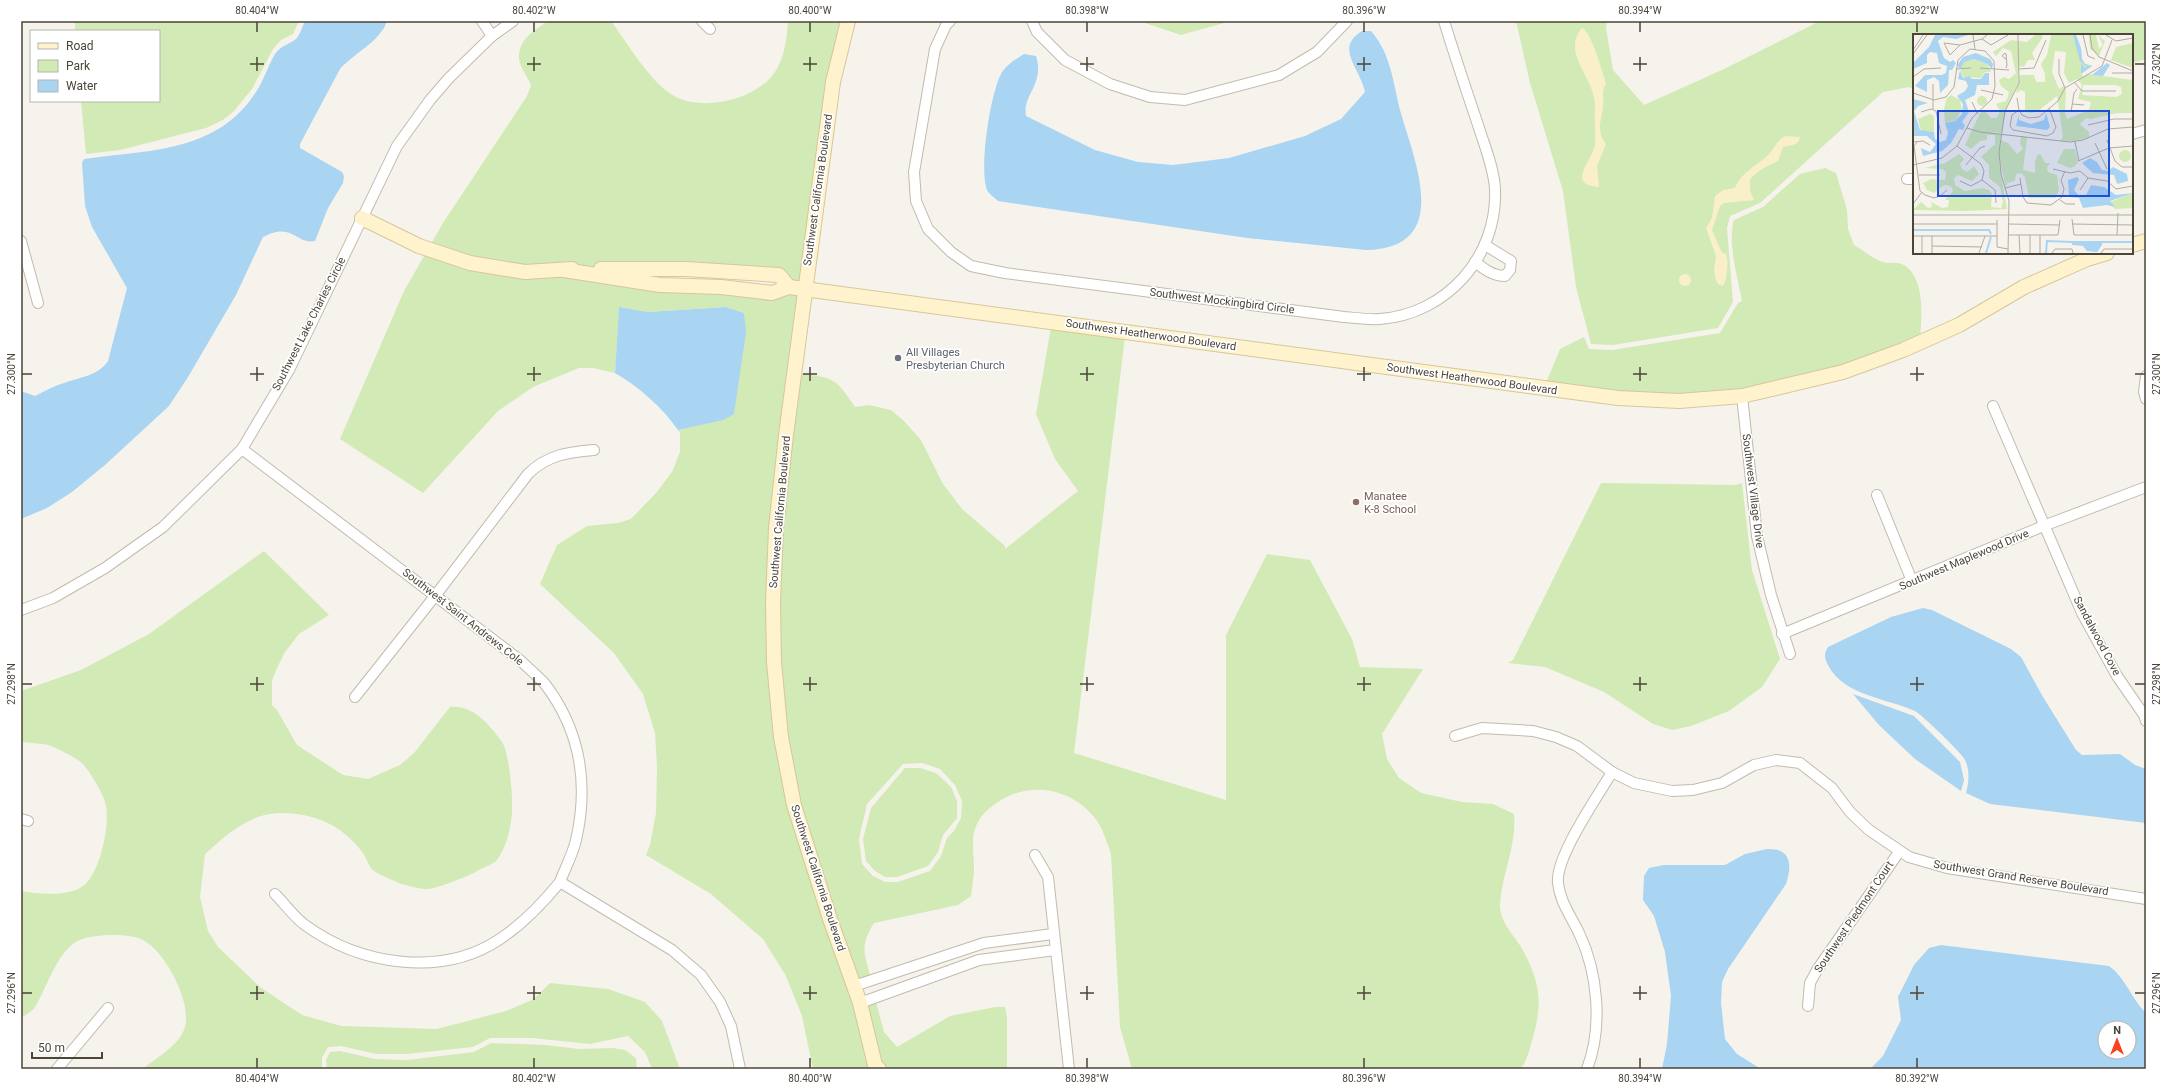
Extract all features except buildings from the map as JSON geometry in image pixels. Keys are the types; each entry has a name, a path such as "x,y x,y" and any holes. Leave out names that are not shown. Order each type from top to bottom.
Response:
{"street":[{"path":"482,21 492,36"},
{"name":"Southwest Lake Charles Circle","path":"21,610 53,598 105,568 163,527 242,448 289,370 397,146 430,100 468,58 492,36 513,21"},
{"path":"702,21 710,29"},
{"name":"Southwest California Boulevard","path":"848,21 833,82 804,289 776,528 773,602 774,662 782,737 794,804 814,871 860,1003 875,1068"},
{"name":"Southwest Mockingbird Circle","path":"950,21 946,25 935,49 914,172 916,201 928,229 951,252 971,266 1005,273 1336,316 1380,319 1411,313 1439,301 1462,279 1475,262 1485,245 1494,210 1495,188 1489,159 1444,21"},
{"path":"1032,21 1037,32 1065,60 1110,84 1150,97 1185,100 1279,75 1316,52 1347,21"},
{"path":"2133,134 2146,130"},
{"name":"Southwest Heatherwood Boulevard","path":"362,218 419,246 470,263 525,272 564,270 676,269 779,275 789,287"},
{"path":"21,241 38,303"},
{"path":"2133,245 2146,241"},
{"path":"1475,262 1487,271 1500,276 1505,276 1510,270 1511,261 1485,245"},
{"name":"Southwest Heatherwood Boulevard","path":"564,270 660,285 721,287 772,293 789,287 1618,398 1678,400 1742,396 1843,372 1903,350 1959,325 2024,287 2104,254"},
{"path":"676,269 676,286"},
{"path":"2146,376 2144,392 2146,399"},
{"name":"Southwest Village Drive","path":"1742,396 1757,536 1782,634 1790,654"},
{"name":"Sandalwood Cove","path":"1993,406 2046,525 2082,613 2117,676 2146,721"},
{"name":"Southwest Saint Andrews Cole","path":"242,448 521,661 544,683 562,709 572,731 581,762 583,802 576,841 560,882 541,905 520,924 499,940 474,952 442,960 417,962 375,958 357,953 328,939 304,924 275,894"},
{"path":"355,697 535,466 560,454 594,450"},
{"name":"Southwest Maplewood Drive","path":"1782,634 2046,525 2146,487"},
{"path":"1877,495 1912,581"},
{"name":"Southwest Grand Reserve Boulevard","path":"1455,736 1482,728 1533,731 1556,737 1577,746 1612,772 1634,783 1672,791 1693,790 1722,783 1754,765 1776,760 1800,763 1832,788 1850,812 1869,830 1899,852 1909,857 1947,868 2146,899"},
{"path":"1587,1069 1595,1034 1596,998 1590,967 1579,933 1564,907 1558,882 1563,857 1612,772"},
{"name":"Southwest Piedmont Court","path":"1808,1006 1810,983 1817,970 1899,852"},
{"path":"1035,855 1048,878 1069,1069"},
{"path":"560,882 672,950 701,975 720,1002 731,1026 739,1056 740,1069"},
{"path":"854,986 984,943 1053,934"},
{"path":"860,1003 979,960 1055,950"},
{"path":"57,1069 108,1008"}],"green space":[{"path":"75,21 299,21 293,34 281,40 273,49 252,89 234,111 223,120 206,128 120,150 86,154 81,102 160,102 160,30 75,30"},
{"path":"548,21 611,21 640,63 667,91 676,97 687,101 713,103 740,97 763,84 772,76 782,57 786,43 788,21 840,21 800,283 655,270 655,280 799,293 781,435 777,738 855,1004 869,1064 866,1069 813,1069 802,1016 786,976 763,939 711,894 646,855 650,845 656,813 657,767 655,733 643,694 614,653 540,584 557,545 587,526 618,523 631,519 656,493 672,472 680,452 680,433 678,430 708,423 744,313 726,307 648,312 619,307 615,373 593,368 579,368 533,387 498,411 423,493 340,439 404,291 443,223 527,96 531,85 522,69 519,59 519,52 528,36"},
{"path":"1139,21 1231,21 1181,35"},
{"path":"1516,21 1607,21 1606,28 1613,70 1644,105 1724,69 1820,21 2146,21 2146,59 2133,63 2133,34 1913,34 1913,89 1909,87 1883,92 1760,203 1730,216 1727,228 1733,302 1718,328 1613,345 1591,344 1576,287 1563,191 1530,83"},
{"path":"1825,168 1836,173 1847,210 1848,229 1854,245 1879,261 1904,265 1911,271 1916,279 1921,298 1920,337 1841,367 1741,391 1689,394 1633,393 1546,383 1560,349 1584,337 1589,349 1612,350 1720,333 1738,303 1742,301 1732,250 1732,229 1734,220 1763,207 1800,174"},
{"path":"1051,327 1125,337 1074,753 1226,800 1226,635 1267,554 1310,560 1352,639 1360,667 1423,669 1382,734 1387,759 1399,778 1421,793 1462,802 1493,804 1514,814 1513,837 1503,881 1500,904 1504,922 1521,947 1533,971 1539,1004 1536,1027 1526,1059 1521,1069 1132,1069 1120,1027 1111,854 1103,831 1098,822 1086,808 1064,795 1052,791 1027,790 1003,799 986,811 977,824 974,833 974,871 971,896 958,905 874,923 867,937 864,949 870,975 857,980 799,803 786,736 779,662 781,529 798,373 827,378 838,384 855,407 869,405 891,410 903,420 921,440 943,484 962,509 1005,546 1005,549 1078,491 1055,459 1036,414","holes":["922,763 940,769 955,785 962,801 961,818 954,831 947,838 941,856 930,871 898,882 885,882 873,876 862,864 859,839 867,804 903,764"]},
{"path":"1601,483 1736,485 1742,483 1752,570 1780,659 1762,687 1729,711 1691,726 1672,730 1653,724 1604,692 1545,667 1508,663 1513,660"},
{"path":"264,551 329,615 299,634 285,652 272,681 272,705 277,710 297,745 343,775 368,779 400,765 414,753 450,707 466,709 473,712 486,722 502,742 509,764 512,816 510,830 503,850 496,861 460,879 429,889 416,888 401,883 372,870 363,853 355,843 327,822 305,815 280,813 269,814 249,821 239,826 205,854 200,897 208,931 218,947 260,987 302,1015 341,1026 437,1029 506,1011 534,999 550,983 608,989 645,1002 662,1021 680,1069 652,1069 645,1052 628,1036 590,1044 532,1038 490,1038 473,1047 407,1054 376,1054 341,1046 328,1047 322,1058 322,1069 143,1069 173,1045 182,1033 185,1027 186,1017 184,1004 181,991 175,978 160,955 143,940 121,935 94,936 72,944 59,960 35,1007 21,1018 23,951 21,937 21,891 53,894 70,892 83,886 89,880 99,860 105,836 107,814 105,802 100,790 81,762 67,753 48,745 21,742 21,691 81,670 149,634"},
{"path":"905,768 920,768 936,773 951,787 957,801 957,818 943,835 938,852 928,866 897,877 885,877 875,871 866,861 863,839 871,808"},
{"path":"876,1002 884,1032 897,1047 950,1016 995,1007 1005,1007 1007,1017 1007,1069 886,1069 879,1062 866,1006"},
{"path":"491,1043 546,1045 579,1049 613,1048 625,1050 636,1058 637,1069 327,1069 326,1060 330,1052 340,1051 375,1059 407,1060 474,1052"}],"sand":[{"path":"1582,28 1589,36 1593,44 1606,84 1603,92 1600,129 1606,144 1597,166 1599,187 1589,185 1584,182 1582,177 1595,144 1595,107 1591,87 1577,57 1575,47 1576,37"},
{"path":"1785,136 1800,137 1796,144 1783,147 1778,161 1760,170 1750,179 1750,190 1754,200 1724,203 1720,206 1712,230 1722,253 1726,254 1727,266 1726,279 1723,286 1718,284 1714,270 1716,256 1706,228 1712,218 1715,196 1723,190 1735,188 1745,173 1764,159"},
{"path":"1683,274 1687,274 1691,280 1687,286 1683,286 1679,282 1679,278"}],"water":[{"path":"305,21 387,21 379,35 340,69 300,144 300,148 342,172 344,176 343,183 328,208 315,241 303,240 293,234 281,231 263,237 236,295 188,377 169,406 105,465 72,492 47,508 21,519 21,391 35,396 57,386 94,373 104,366 108,361 127,288 92,227 85,206 82,163 84,159 156,150 179,145 201,138 222,127 240,112 256,92 277,51 297,38"},
{"path":"1362,31 1371,31 1378,40 1387,59 1419,176 1421,198 1419,218 1410,234 1393,245 1366,250 1247,238 998,201 987,190 984,166 985,149 993,98 1001,74 1005,68 1024,54 1036,56 1038,66 1036,82 1027,102 1026,116 1095,150 1138,162 1173,165 1229,158 1305,136 1341,119 1365,92 1349,51 1350,44"},
{"path":"619,307 648,312 726,307 744,313 746,332 734,414 723,420 678,430 665,413 650,398 615,373"},
{"path":"1923,608 1932,610 2011,649 2021,657 2043,697 2076,750 2082,755 2120,754 2135,765 2146,769 2146,823 1990,804 1966,793 1968,785 1968,768 1965,760 1933,726 1915,711 1856,690 1836,677 1826,662 1825,653 1828,647 1891,617"},
{"path":"1853,694 1914,716 1960,762 1964,780 1961,791 1915,759 1879,725"},
{"path":"1767,849 1775,849 1786,855 1788,859 1789,871 1786,884 1728,969 1722,982 1721,1003 1725,1039 1737,1054 1761,1069 1662,1069 1667,1044 1671,996 1665,952 1654,916 1643,900 1644,876 1649,868 1664,865 1725,865 1745,854"},
{"path":"1941,945 2109,966 2124,982 2136,1001 2146,1013 2146,1069 1870,1069 1883,1056 1901,1020 1898,997 1914,965 1929,948"}],"place":[{"name":"All Villages Presbyterian Church","path":"898,358"},
{"name":"Manatee K-8 School","path":"1356,502"}]}
